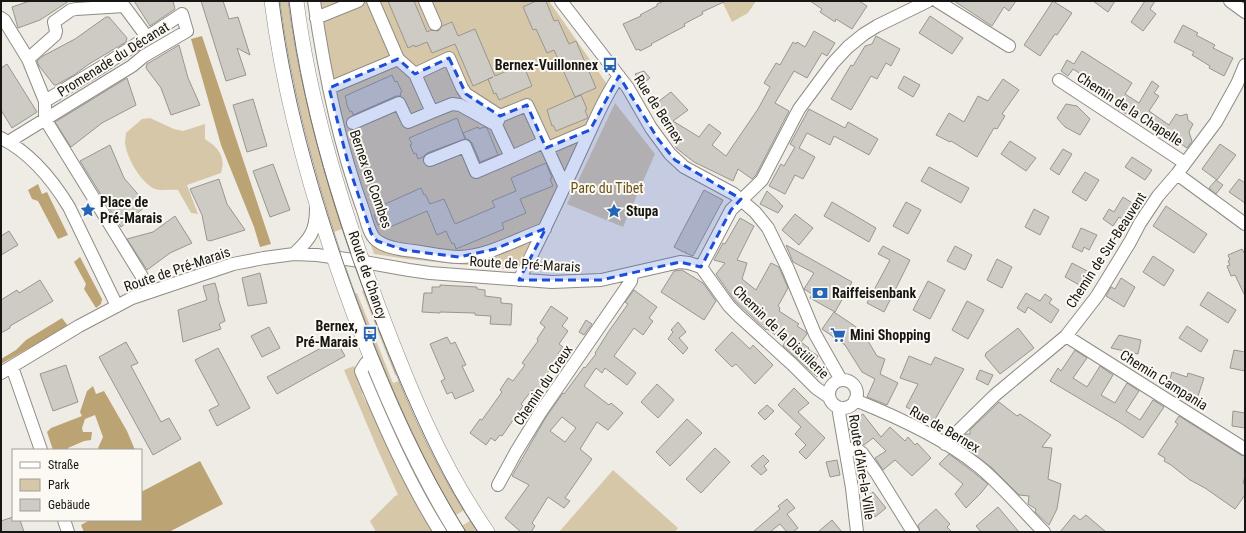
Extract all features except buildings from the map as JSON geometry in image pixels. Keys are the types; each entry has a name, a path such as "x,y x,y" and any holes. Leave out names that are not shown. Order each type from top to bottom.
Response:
{"main road":[{"name":"Route de Chancy","path":"272,1 289,102 304,162 334,257 364,338 402,428 437,499 457,532"},
{"name":"Route de Chancy","path":"296,1 308,70 326,149 362,261 388,332 425,420 458,485 487,532"}],"street":[{"name":"Bernex en Combes","path":"314,1 329,88 348,167 371,233 377,241 394,248 404,250 459,257 473,255 495,248 545,229"},
{"path":"316,18 358,1"},
{"path":"373,1 398,59 415,74 432,112"},
{"path":"425,1 435,24"},
{"name":"Rue de Bernex","path":"561,1 619,76 658,139 670,154 684,167 726,188 741,199 763,222 772,236 816,334 841,380"},
{"path":"701,267 731,210 762,180 801,105 840,55 855,41 871,30 928,1"},
{"path":"937,1 1009,46"},
{"path":"1230,1 1245,12"},
{"name":"Promenade du Décanat","path":"28,59 55,35 56,31 54,22 71,10 76,9 124,6 147,37"},
{"name":"Promenade du Décanat","path":"6,140 13,139 132,66 144,56 187,31 182,14 45,101"},
{"name":"Promenade du Décanat","path":"1,18 4,20 28,59 45,101 44,119"},
{"path":"415,74 449,58 466,94 498,120 510,157"},
{"path":"329,88 398,59"},
{"name":"Chemin de Sur-Beauvent","path":"945,444 995,395 1066,336 1097,296 1154,201 1177,174 1216,122 1237,84 1245,65"},
{"path":"519,280 545,229 564,185 612,85 619,76"},
{"name":"Chemin de la Chapelle","path":"1059,80 1185,162"},
{"path":"353,123 399,103 408,122 452,104 460,105 498,120"},
{"path":"498,120 527,104 564,185"},
{"path":"44,119 145,283"},
{"path":"430,160 465,146 476,172 510,157 590,130"},
{"name":"Route de Pré-Marais","path":"6,140 39,166 60,192 69,207 117,306 149,292 233,264 294,254 334,257 409,270 519,280 571,282 613,278 680,262 701,267"},
{"path":"1177,174 1245,224"},
{"path":"294,254 310,237 316,222 316,203"},
{"name":"Chemin de la Distillerie","path":"701,267 728,306 816,388 829,397"},
{"name":"Chemin du Creux","path":"498,485 540,413 631,281 632,274"},
{"path":"613,278 615,304"},
{"path":"41,449 6,370 117,306"},
{"name":"Chemin Campania","path":"1066,336 1245,449"},
{"path":"366,363 361,371 378,410 413,486 440,532"},
{"path":"841,380 851,382 855,387 855,400 850,406 838,407 829,397 831,386 841,380"},
{"name":"Rue de Bernex","path":"855,400 893,417 945,444 977,465 1044,532"},
{"name":"Route d'Aire-la-Ville","path":"838,407 852,488 857,532"},
{"path":"845,448 858,450 862,453 877,474 913,532"},
{"path":"64,521 68,532"}],"highlighted area":[{"path":"449,58 466,94 500,116 527,105 546,148 590,130 619,76 658,139 675,160 741,199 731,210 701,267 680,262 601,280 519,280 546,228 495,249 459,257 404,250 377,241 371,233 349,167 329,88 398,59 415,74"}],"green space":[{"path":"277,1 292,1 345,228 331,233 307,152"},
{"path":"309,1 549,1 607,84 556,192 516,270 407,259 374,254 359,208"},
{"path":"722,1 756,1 748,13 732,22"},
{"name":"Parc du Tibet","path":"615,103 655,154 623,227 567,204"},
{"path":"150,118 174,129 183,131 205,124 205,139 218,149 220,153 223,162 221,173 187,185 198,214 191,213 178,190 157,190 150,186 135,169 131,162 126,148 126,133 142,119"},
{"path":"367,290 399,374 395,375 362,291"},
{"path":"357,293 393,383 402,380 466,509 453,517 412,440 352,295"},
{"path":"354,366 359,378 357,379 360,387 363,386 365,393 362,394 366,402 369,401 435,532 376,532 370,521 395,496 398,495 344,370"},
{"path":"370,371 401,444 438,514 434,515 419,489 373,390 376,388 373,380 370,381 366,373"},
{"path":"613,470 678,528 675,532 559,532"},
{"path":"473,519 481,532 463,532 460,527"}],"shaded area":[{"path":"202,36 271,244 260,247 254,227 221,145 191,39"},
{"path":"38,184 42,194 47,192 68,235 58,239 38,201 32,199 28,190"},
{"path":"80,257 102,299 101,304 96,308 84,289 86,284 74,262"},
{"path":"62,318 68,326 1,364 1,359 16,350 26,340"},
{"path":"93,386 96,394 104,391 127,431 135,449 98,449 103,437 95,415 85,419 82,428 83,432 92,432 91,440 84,441 68,449 53,449 47,432 51,428 82,416 80,412 87,391"},
{"path":"200,461 223,504 169,532 84,532 81,525 88,521 142,521 142,491"}],"tram line":[{"path":"279,1 285,42 302,125 325,206 351,285 377,352 411,431 437,482 466,532"},
{"path":"289,1 296,49 317,144 330,191 361,284 397,374 424,435 444,475 478,532"}],"place":[{"name":"Bernex-Vuillonnex","path":"610,65"},
{"name":"Place de Pré-Marais","path":"88,210"},
{"name":"Stupa","path":"614,211"},
{"name":"Raiffeisenbank","path":"820,293"},
{"name":"Bernex, Pré-Marais","path":"370,334"},
{"name":"Mini Shopping","path":"838,335"}]}
